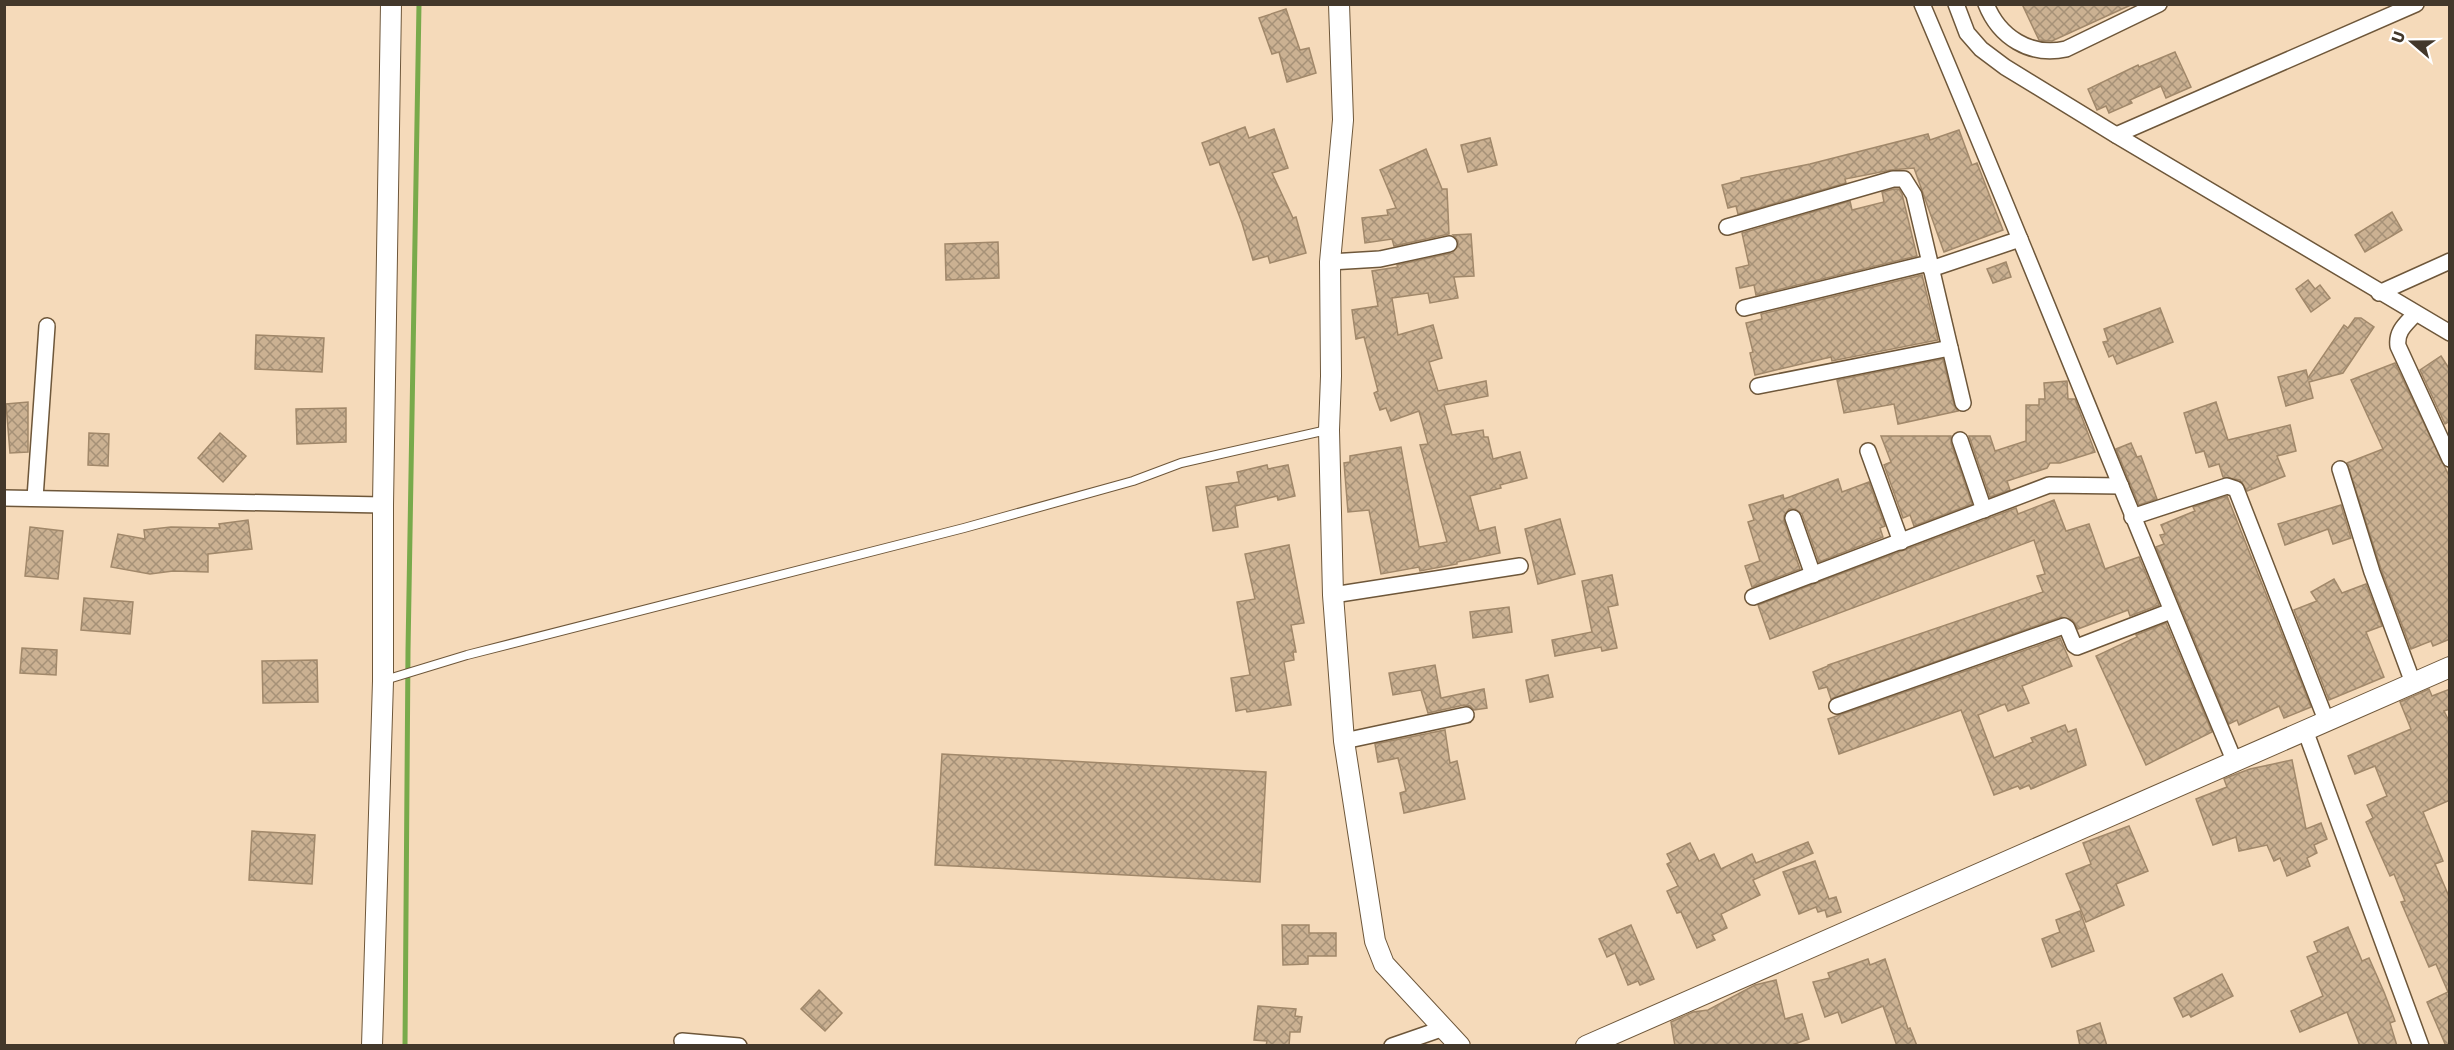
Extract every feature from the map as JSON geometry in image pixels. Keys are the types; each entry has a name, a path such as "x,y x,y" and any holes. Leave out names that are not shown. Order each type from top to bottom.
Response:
{"street":[{"path":"372,1046 388,679 383,506 391,4"},
{"path":"1339,4 1343,120 1330,262 1329,430 1333,596 1344,741 1375,941 1384,964 1460,1046"},
{"path":"1922,4 2234,760"},
{"path":"1956,4 1967,33 1981,49 2005,67 2379,293 2413,316 2450,333"},
{"path":"1986,4 2003,32 2030,49 2050,52 2066,48 2159,4"},
{"path":"2116,135 2416,4"},
{"path":"1727,227 1893,179 1904,179 1914,195 1963,403"},
{"path":"1744,309 1930,266 2020,239"},
{"path":"1330,262 1380,259 1449,244"},
{"path":"2379,293 2450,261"},
{"path":"2413,316 2399,331 2398,346 2450,459"},
{"path":"34,498 46,326"},
{"path":"1758,386 1950,348"},
{"path":"1960,440 1984,510"},
{"path":"1868,451 1901,542"},
{"path":"2340,469 2372,572 2413,683"},
{"path":"1753,597 2049,485 2121,486"},
{"path":"2132,517 2227,486 2236,489 2326,720"},
{"path":"4,498 383,506"},
{"path":"1793,518 1813,575"},
{"path":"1333,596 1520,566"},
{"path":"1837,706 2064,626 2074,645 2077,646 2171,611"},
{"path":"1586,1046 2450,667"},
{"path":"1344,741 1466,715"},
{"path":"2305,730 2421,1046"},
{"path":"1392,1046 1444,1028"},
{"path":"682,1041 739,1046"}],"lane":[{"path":"388,679 975,525 1133,481 1180,463 1329,430"}],"building":[{"path":"2022,4 2133,4 2052,41 2039,40"},
{"path":"1286,9 1300,50 1309,48 1316,73 1287,82 1279,52 1272,54 1259,18"},
{"path":"2175,52 2191,87 2166,98 2161,86 2130,100 2132,103 2109,113 2106,106 2097,110 2088,89 2138,65 2139,67"},
{"path":"1245,127 1249,138 1274,129 1288,168 1272,173 1293,218 1296,217 1306,253 1270,263 1268,256 1253,260 1219,162 1210,165 1202,143"},
{"path":"1959,130 1972,165 1977,163 2003,230 1944,252 1914,168 1845,179 1846,183 1738,214 1736,206 1728,208 1722,185 1741,180 1741,178 1810,164 1928,134 1930,140"},
{"path":"1490,138 1497,165 1468,172 1461,145"},
{"path":"1426,149 1442,189 1447,189 1449,234 1394,246 1392,239 1365,243 1362,218 1388,215 1387,210 1396,208 1380,170"},
{"path":"1899,189 1902,194 1917,256 1756,295 1754,285 1740,288 1736,268 1749,265 1742,233 1850,201 1852,210 1884,202 1882,192"},
{"path":"2392,212 2402,230 2365,252 2355,235"},
{"path":"1471,234 1474,276 1454,277 1458,298 1430,303 1428,293 1392,298 1398,335 1433,325 1442,358 1429,362 1438,391 1486,381 1488,396 1444,405 1452,435 1483,430 1484,437 1488,437 1493,459 1520,452 1527,478 1470,496 1479,531 1495,527 1500,553 1420,571 1419,567 1381,574 1369,510 1348,512 1344,463 1350,462 1350,456 1401,447 1419,547 1447,542 1420,445 1428,444 1419,411 1391,421 1386,408 1380,410 1374,393 1378,391 1364,337 1356,339 1352,310 1378,306 1372,271 1398,267 1397,265 1452,253 1458,246 1458,241 1453,235"},
{"path":"998,242 999,278 946,280 945,244"},
{"path":"2006,262 2011,277 1993,283 1987,269"},
{"path":"1922,275 1938,340 1832,361 1831,357 1755,375 1750,353 1753,352 1746,323 1762,319 1761,314"},
{"path":"2308,280 2315,289 2320,285 2330,298 2311,312 2296,289"},
{"path":"2160,308 2173,342 2117,364 2113,355 2109,357 2103,342 2108,341 2104,329"},
{"path":"2355,318 2361,318 2374,327 2343,373 2309,382 2313,398 2286,406 2278,377 2306,370 2308,378 2344,325 2348,328"},
{"path":"256,335 324,338 322,372 255,369"},
{"path":"2441,356 2450,370 2450,421 2445,424 2420,370"},
{"path":"1943,359 1954,405 1958,411 1898,424 1894,404 1844,413 1837,380"},
{"path":"2395,363 2450,478 2450,639 2433,646 2431,641 2411,649 2381,569 2347,463 2383,449 2351,380"},
{"path":"2067,381 2068,399 2075,399 2095,452 2060,463 2050,463 2047,468 2007,481 2010,490 1990,497 1969,436 1990,436 1995,451 2026,441 2026,405 2039,405 2039,399 2045,399 2044,383"},
{"path":"28,402 28,452 10,453 6,404"},
{"path":"2216,402 2228,440 2290,425 2296,451 2277,456 2285,476 2247,491 2240,480 2223,477 2219,464 2209,467 2204,451 2196,453 2184,413"},
{"path":"346,408 346,442 297,444 296,409"},
{"path":"89,433 109,434 108,466 88,465"},
{"path":"220,433 246,456 223,482 198,458"},
{"path":"1881,436 1951,436 1951,443 1972,504 1914,526 1910,515 1903,518 1884,465 1891,462"},
{"path":"2131,443 2137,457 2141,456 2157,499 2139,505 2116,449"},
{"path":"1267,465 1268,469 1288,465 1295,496 1278,500 1277,496 1235,506 1238,527 1213,531 1206,487 1239,482 1237,472"},
{"path":"1838,479 1842,492 1869,482 1885,526 1880,528 1883,537 1819,562 1802,514 1795,509 1789,509 1784,516 1784,521 1800,569 1752,587 1745,566 1760,561 1748,522 1754,520 1749,505 1783,495 1784,499"},
{"path":"2227,496 2311,707 2284,718 2279,706 2239,725 2237,720 2229,724 2156,547 2164,544 2160,535 2165,534 2161,525 2195,511 2193,507"},
{"path":"2054,500 2066,531 2089,524 2105,569 2139,557 2159,605 2130,616 2128,610 2078,629 2072,620 2061,617 1831,699 1827,687 1819,689 1813,672 1828,665 2043,592 2037,576 2045,574 2034,540 1770,639 1758,605 2016,508 2018,514"},
{"path":"2341,505 2351,538 2333,544 2328,529 2285,545 2278,524"},
{"path":"1560,519 1575,574 1538,584 1525,529"},
{"path":"248,520 252,549 208,554 208,572 173,571 150,574 111,567 118,534 145,539 144,530 171,527 220,528 219,524"},
{"path":"30,527 63,531 58,579 25,576"},
{"path":"1289,545 1304,623 1291,625 1296,652 1293,652 1294,660 1284,662 1291,705 1247,712 1246,709 1236,711 1231,678 1250,675 1237,602 1255,599 1245,554"},
{"path":"1612,575 1618,605 1608,607 1617,648 1602,651 1601,647 1555,656 1552,640 1592,632 1582,581"},
{"path":"2334,579 2342,593 2366,584 2382,626 2366,632 2384,677 2329,700 2294,610 2317,601 2311,592"},
{"path":"84,598 133,602 130,634 81,630"},
{"path":"1509,607 1512,632 1473,638 1470,612"},
{"path":"2166,623 2212,732 2146,765 2096,656 2137,637 2136,635"},
{"path":"2060,638 2072,666 2022,686 2029,703 2008,711 2005,704 1978,715 1994,758 2033,742 2031,738 2065,725 2068,732 2076,729 2086,765 2031,789 2029,785 2020,789 2018,786 1994,795 1961,710 1839,754 1828,719"},
{"path":"22,648 57,650 56,675 20,673"},
{"path":"317,660 318,702 263,703 262,661"},
{"path":"1435,665 1441,698 1484,689 1487,708 1474,710 1464,705 1428,713 1421,690 1393,695 1389,673"},
{"path":"1548,675 1553,697 1530,702 1526,680"},
{"path":"2429,689 2432,696 2450,689 2450,709 2444,711 2450,723 2450,800 2423,812 2443,861 2435,864 2450,899 2450,1046 2446,1046 2427,1002 2448,992 2436,964 2429,967 2401,902 2405,901 2394,874 2390,876 2366,822 2373,818 2367,805 2387,796 2375,766 2355,774 2348,756 2411,729 2400,702"},
{"path":"1445,730 1450,763 1457,761 1465,799 1404,813 1400,793 1406,791 1398,758 1378,762 1375,744"},
{"path":"942,754 1266,772 1260,882 935,865"},
{"path":"2292,760 2306,829 2321,823 2327,839 2314,845 2317,853 2307,858 2310,866 2287,876 2280,858 2274,861 2267,845 2239,851 2236,837 2213,845 2196,799 2227,787 2224,779 2231,776 2250,769"},
{"path":"2129,826 2148,871 2116,884 2124,905 2086,922 2066,874 2091,864 2083,843"},
{"path":"252,831 315,835 312,884 249,880"},
{"path":"1808,842 1813,853 1753,880 1760,895 1721,914 1727,928 1712,935 1715,940 1697,948 1681,912 1677,913 1667,891 1678,886 1667,864 1671,862 1667,854 1690,843 1699,861 1714,854 1721,869 1752,854 1756,863"},
{"path":"1815,861 1829,899 1836,897 1841,912 1827,917 1825,910 1818,912 1816,907 1799,914 1783,872"},
{"path":"2080,911 2094,951 2052,967 2042,939 2060,932 2056,920"},
{"path":"1282,925 1309,925 1309,933 1336,933 1336,956 1308,956 1308,964 1283,965"},
{"path":"1631,925 1654,979 1640,985 1638,981 1628,985 1615,953 1607,957 1599,939"},
{"path":"2348,927 2362,961 2369,958 2384,992 2395,1021 2390,1023 2397,1046 2360,1046 2347,1012 2300,1032 2291,1011 2323,996 2307,957 2318,952 2314,942"},
{"path":"1868,959 1870,965 1885,959 1908,1029 1910,1028 1917,1046 1897,1046 1883,1006 1842,1023 1838,1012 1825,1017 1813,982 1830,978 1828,973"},
{"path":"2222,974 2233,996 2191,1017 2189,1014 2183,1017 2174,998"},
{"path":"1776,980 1785,1019 1802,1014 1809,1039 1789,1046 1675,1046 1671,1022 1693,1012 1708,1010 1755,985"},
{"path":"819,990 842,1013 825,1031 801,1009"},
{"path":"1258,1006 1296,1009 1295,1016 1302,1017 1300,1032 1290,1032 1289,1046 1266,1046 1267,1041 1254,1040"},
{"path":"2100,1023 2107,1046 2080,1046 2077,1031"}],"waterway":[{"path":"405,1046 408,651 419,4"}]}
